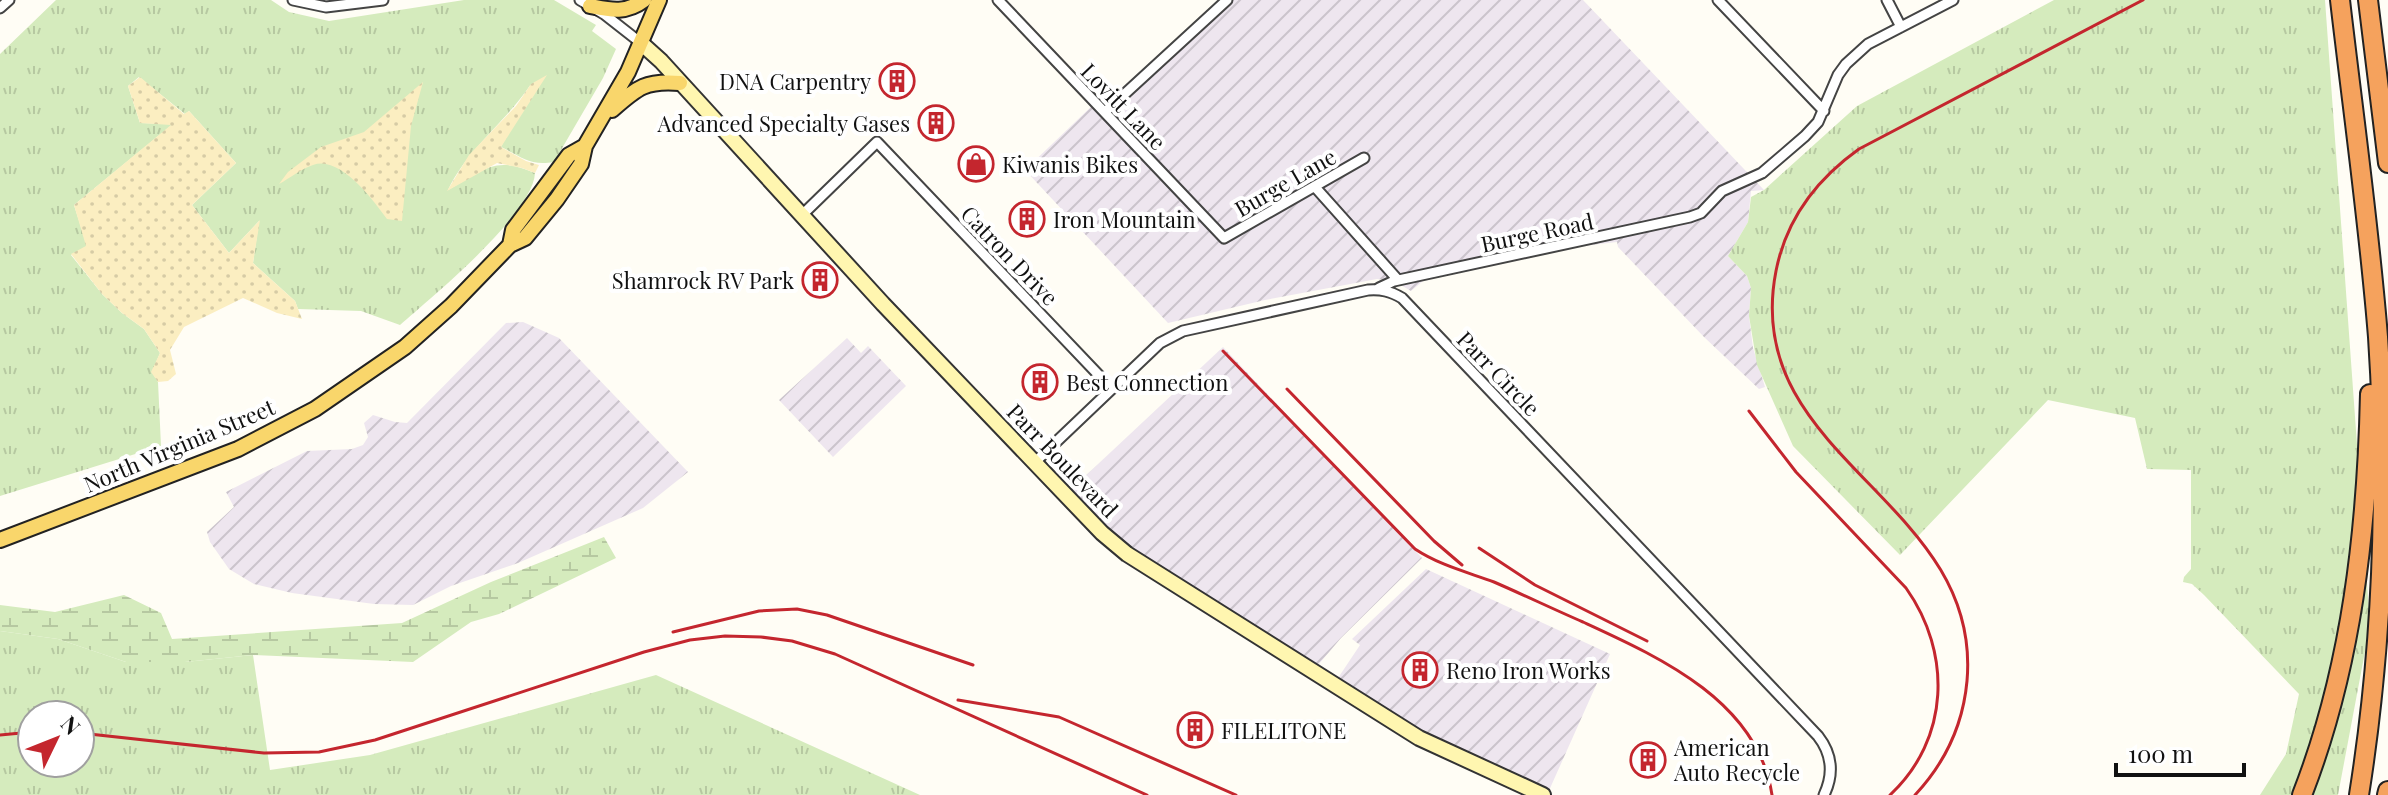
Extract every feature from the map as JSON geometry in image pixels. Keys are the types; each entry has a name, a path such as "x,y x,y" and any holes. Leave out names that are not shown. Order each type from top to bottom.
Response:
{"highway":[{"path":"2340,0 2374,300 2383,432 2383,541 2374,683 2359,795"},
{"path":"2368,0 2388,163"},
{"path":"2302,795 2334,694 2363,541 2369,457 2369,326 2374,300"}],"main road":[{"path":"585,3 623,11 644,0"},
{"name":"North Virginia Street","path":"0,540 238,449 315,409 405,347 451,306 510,245 513,230 569,155 585,146 641,43 659,0"},
{"name":"Parr Boulevard","path":"641,43 1034,463 1102,533 1127,554 1419,738 1543,795"},
{"path":"602,118 643,85 659,81 680,83"}],"street":[{"path":"0,8 9,0"},
{"path":"293,0 326,7 383,0"},
{"name":"Lovitt Lane","path":"998,0 1224,238"},
{"path":"1105,112 1227,0"},
{"path":"1718,0 1824,111"},
{"path":"1887,0 1901,27"},
{"name":"Burge Road","path":"1376,289 1398,280 1690,217 1705,209 1722,191 1762,173 1818,122 1831,87 1846,64 1868,44 1953,0"},
{"path":"585,3 641,43"},
{"name":"Catron Drive","path":"801,216 877,142 1112,389"},
{"name":"Burge Lane","path":"1224,238 1364,158"},
{"path":"1315,187 1398,280"},
{"path":"1034,463 1160,343 1183,331 1376,289"},
{"name":"Parr Circle","path":"1376,289 1402,298 1818,736 1830,763 1829,783 1824,795"}],"shaded area":[{"path":"1227,0 1583,0 1764,190 1751,191 1748,222 1728,256 1747,276 1751,288 1749,316 1753,348 1765,387 1759,389 1704,337 1618,247 1617,242 1565,248 1429,276 1411,291 1394,281 1377,279 1265,300 1168,323 1025,170 1096,102 1104,112"},
{"path":"523,322 559,338 688,472 643,508 518,563 451,586 413,605 374,604 292,593 254,584 229,569 210,542 207,532 234,507 226,492 307,451 352,449 363,445 368,437 364,423 373,415 407,423 506,323"},
{"path":"847,338 861,353 868,346 906,386 833,457 779,400"},
{"path":"1223,347 1422,558 1341,638 1313,671 1127,554 1065,495"},
{"name":"Reno Iron Works","path":"1426,569 1610,654 1547,795 1441,749 1334,684 1360,645 1352,639"}],"green space":[{"path":"56,0 271,0 289,12 329,21 464,0 554,0 596,25 592,31 616,49 603,78 554,162 532,162 501,147 531,84 476,148 448,190 490,167 509,165 535,173 530,190 518,210 479,254 400,325 361,311 298,309 295,301 253,263 259,221 229,253 192,205 236,163 189,111 185,114 139,77 128,86 140,123 173,124 74,205 87,246 71,255 102,294 144,329 160,353 152,372 158,382 161,446 0,496 0,54"},
{"path":"2054,0 2325,0 2370,625 2338,795 2260,795 2286,754 2299,694 2204,595 2192,584 2183,582 2191,569 2191,470 2147,469 2135,418 2048,400 1900,555 1793,446 1757,365 1749,316 1751,288 1747,276 1728,256 1748,222 1751,197 1764,190 1857,106"},
{"path":"604,537 616,558 499,614 471,622 413,662 253,655 185,662 126,662 58,639 0,631 0,605 55,612 124,595 161,613 172,639 402,623 491,582"},
{"path":"0,631 58,639 126,662 185,662 253,655 270,770 370,755 656,675 920,795 0,795"}],"sand":[{"path":"547,75 501,147 539,165 535,173 497,163 447,191 469,155 516,106 531,84"},
{"path":"140,77 184,114 189,111 236,163 192,205 229,253 260,220 253,263 295,301 302,319 277,313 243,298 184,327 170,350 176,374 168,381 158,382 151,372 160,353 144,329 102,294 71,254 86,246 74,205 171,125 140,123 128,86"},
{"path":"423,82 411,126 402,221 387,219 355,181 334,167 313,165 279,184 288,172 321,147 364,132"}],"railway":[{"path":"1915,795 1943,757 1961,713 1967,681 1962,619 1939,567 1904,521 1824,435 1792,389 1774,335 1776,271 1781,252 1796,218 1817,187 1859,149 2143,0"},
{"path":"1223,351 1415,549 1443,564 1494,582 1612,636 1673,667 1701,686 1726,708 1747,733 1763,762 1772,795"},
{"path":"1287,389 1434,541 1462,565"},
{"path":"1749,411 1796,472 1906,588 1921,613 1931,640 1937,667 1938,695 1934,722 1910,773 1890,795"},
{"path":"1479,548 1535,585 1647,641"},
{"path":"673,632 759,611 797,609 827,615 973,665"},
{"path":"96,735 264,753 319,752 375,740 644,652 690,640 725,636 761,637 792,641 835,654 1147,795"},
{"path":"958,700 1059,717 1236,795"},
{"path":"0,735 16,734"}],"place":[{"name":"DNA Carpentry","path":"897,81"},
{"name":"Advanced Specialty Gases","path":"936,123"},
{"name":"Kiwanis Bikes","path":"976,164"},
{"name":"Iron Mountain","path":"1027,219"},
{"name":"Shamrock RV Park","path":"820,280"},
{"name":"Best Connection","path":"1040,382"},
{"name":"Reno Iron Works","path":"1420,670"},
{"name":"FILELITONE","path":"1195,730"},
{"name":"American Auto Recycle","path":"1648,760"}]}
